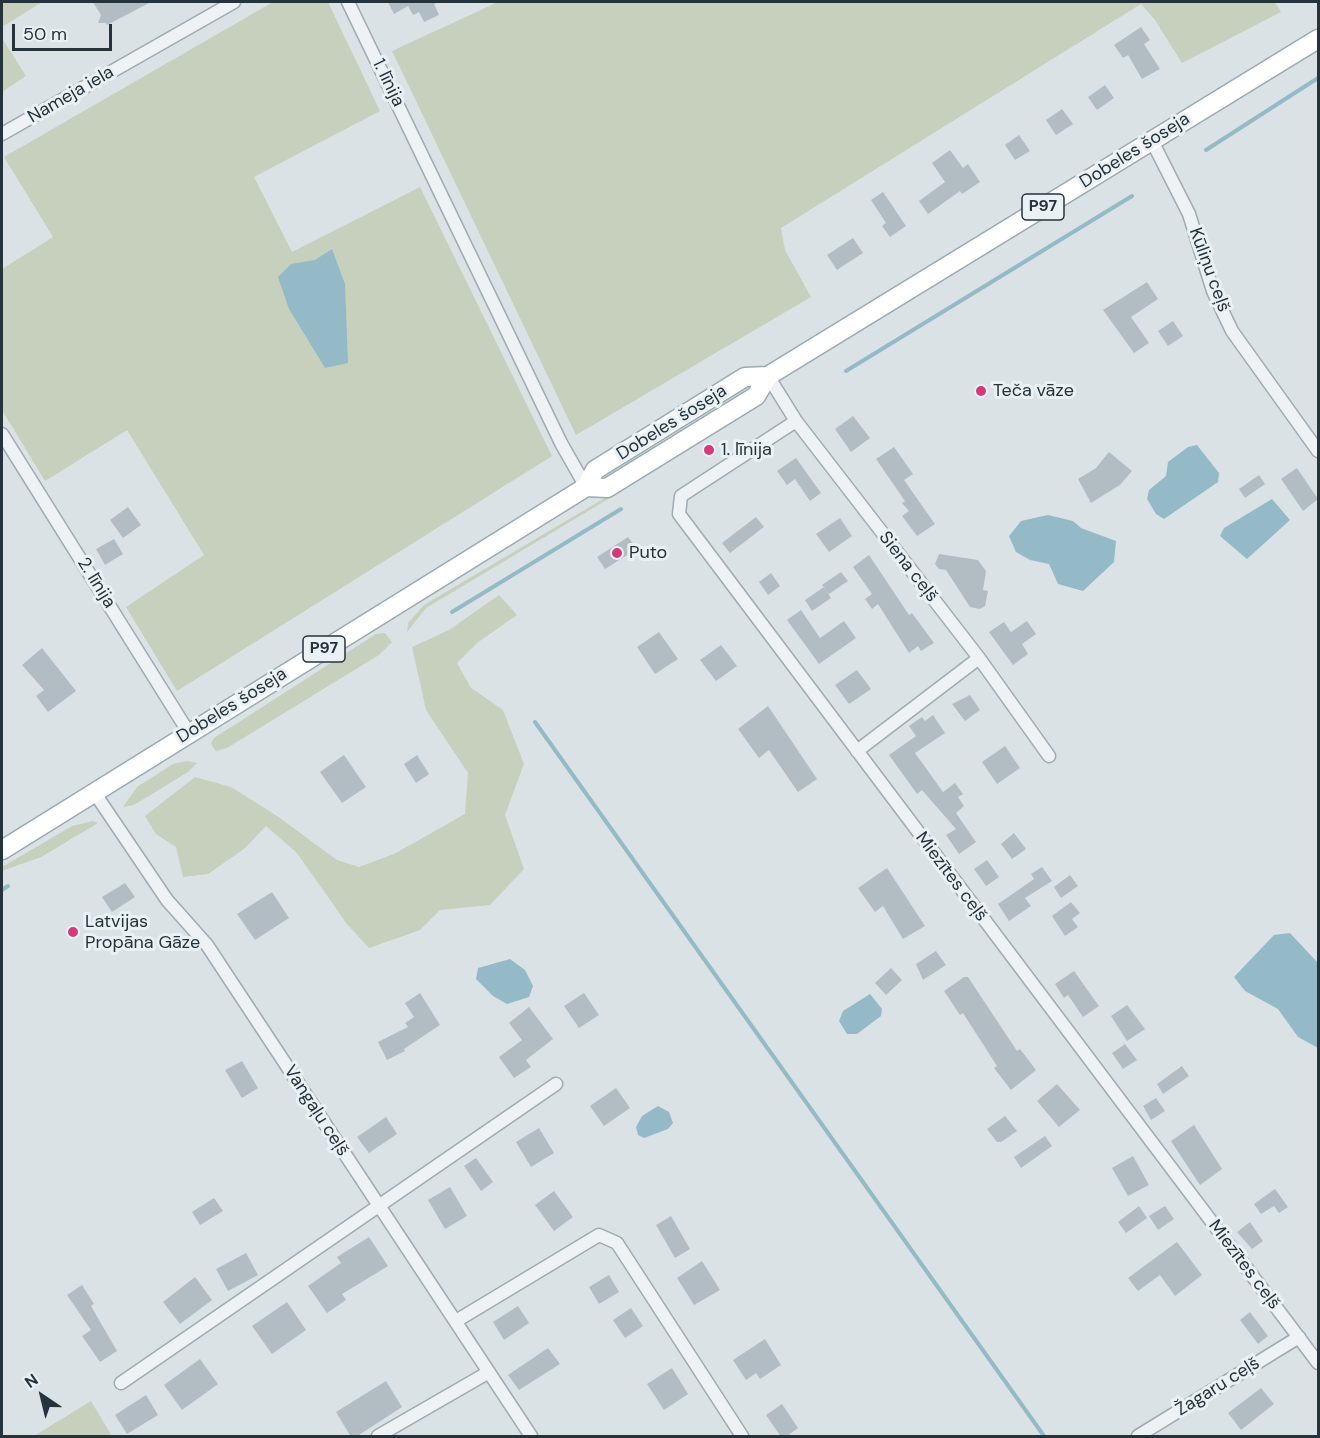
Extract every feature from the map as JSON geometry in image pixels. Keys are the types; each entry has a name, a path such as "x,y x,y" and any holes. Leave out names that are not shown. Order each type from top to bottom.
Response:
{"main road":[{"name":"Dobeles šoseja","path":"2,850 586,488 595,470 745,377 768,376 1318,39"}],"street":[{"name":"Nameja iela","path":"2,134 234,2"},
{"name":"1. līnija","path":"348,2 561,443 586,488"},
{"name":"Kūliņu ceļš","path":"1152,141 1189,214 1213,291 1232,331 1318,451"},
{"name":"Siena ceļš","path":"768,376 796,421 978,658 1048,756"},
{"name":"Miezītes ceļš","path":"796,421 681,496 679,514 1318,1363"},
{"name":"2. līnija","path":"2,434 189,733"},
{"path":"857,751 978,658"},
{"name":"Vangaļu ceļš","path":"94,792 167,900 207,945 531,1437"},
{"path":"122,1383 380,1208 556,1084"},
{"path":"456,1321 599,1235 617,1243 742,1437"},
{"name":"Žagaru ceļš","path":"1138,1437 1299,1337"},
{"path":"378,1437 489,1372"}],"green space":[{"path":"2,2 42,2 2,27"},
{"path":"273,2 328,2 380,111 254,177 292,252 420,187 552,456 177,691 126,607 204,555 127,430 45,481 2,410 2,269 53,237 4,157"},
{"path":"498,2 1275,2 1281,12 1182,63 1155,20 1141,4 781,228 785,250 811,297 576,435 392,51"},
{"path":"2,38 26,76 2,92"},
{"path":"625,486 625,489 426,608 407,632 408,623 424,605"},
{"path":"499,595 517,615 477,643 457,663 471,688 503,710 524,764 505,815 524,869 490,905 440,910 420,930 369,948 347,924 297,853 266,826 244,849 208,874 183,877 176,847 156,834 145,816 195,777 231,787 277,816 337,860 359,867 394,854 465,814 468,773 426,710 412,647 449,630"},
{"path":"385,633 392,642 379,655 227,748 216,751 213,747 211,743 214,738 376,634"},
{"path":"187,761 197,763 188,772 134,805 123,807 137,787 173,764"},
{"path":"93,821 98,823 41,857 2,871 2,867 72,826"},
{"path":"91,1401 112,1436 34,1436"}],"water":[{"path":"332,249 345,284 348,363 325,368 289,309 278,277 291,264 315,260"},
{"path":"1197,445 1219,473 1218,482 1164,519 1156,514 1147,499 1149,490 1166,476 1168,462 1188,447"},
{"path":"1272,499 1290,520 1247,559 1220,536 1224,528"},
{"path":"1048,515 1073,521 1081,528 1116,541 1114,562 1083,591 1058,584 1049,564 1030,560 1016,552 1009,536 1021,521"},
{"path":"1290,933 1318,963 1318,1048 1298,1037 1278,1009 1245,991 1234,977 1274,935"},
{"path":"510,959 525,970 533,986 529,997 507,1004 493,996 476,979 478,968"},
{"path":"870,994 882,1009 881,1016 857,1034 847,1034 839,1021 843,1011"},
{"path":"658,1106 669,1112 673,1123 668,1129 644,1138 638,1135 636,1127 642,1116"}],"building":[{"path":"93,2 151,2 107,25 98,23 101,15"},
{"path":"388,2 439,2 434,4 439,15 424,22 419,12 413,15 408,6 394,14"},
{"path":"1141,27 1150,40 1144,44 1160,69 1142,79 1128,55 1123,58 1114,45"},
{"path":"1105,85 1114,98 1097,110 1088,97"},
{"path":"1062,109 1073,124 1056,135 1046,120"},
{"path":"1019,135 1030,151 1015,160 1005,145"},
{"path":"950,150 963,168 968,164 980,182 962,194 960,191 928,214 919,201 945,182 932,163"},
{"path":"883,192 906,226 890,237 882,226 886,223 871,200"},
{"path":"853,238 863,253 837,270 827,255"},
{"path":"1147,282 1158,299 1131,317 1149,343 1134,353 1103,310"},
{"path":"1173,321 1183,336 1168,346 1158,331"},
{"path":"853,416 870,438 851,452 835,429"},
{"path":"894,447 913,474 904,480 935,524 917,536 902,516 909,511 902,503 905,501 876,459"},
{"path":"1109,452 1132,471 1120,485 1091,503 1078,479 1096,468"},
{"path":"796,458 821,493 810,501 795,479 787,485 777,471"},
{"path":"1297,468 1318,499 1303,511 1281,479"},
{"path":"1259,475 1265,484 1245,498 1239,489"},
{"path":"128,507 141,525 123,538 110,520"},
{"path":"756,517 764,527 730,553 722,543"},
{"path":"840,518 852,536 829,552 816,534"},
{"name":"Puto","path":"628,537 637,549 605,569 597,557"},
{"path":"114,539 123,554 105,565 96,549"},
{"path":"939,554 978,560 986,571 983,590 988,591 985,606 980,609 970,607 946,570 939,569 935,564"},
{"path":"869,555 909,615 912,613 934,643 921,651 918,646 909,653 878,604 872,609 865,599 872,594 853,567"},
{"path":"841,572 848,581 829,594 822,585"},
{"path":"771,573 780,586 768,595 759,582"},
{"path":"824,587 831,598 812,611 805,600"},
{"path":"801,610 820,638 844,621 856,638 819,664 787,620"},
{"path":"1027,621 1036,634 1022,644 1028,654 1013,665 989,632 1004,622 1011,632"},
{"path":"659,632 678,659 655,674 637,647"},
{"path":"721,645 737,666 716,681 700,660"},
{"path":"42,648 76,691 48,712 36,696 44,690 22,665"},
{"path":"857,670 871,689 849,704 835,685"},
{"path":"970,695 980,710 965,721 952,704"},
{"path":"768,706 817,779 798,792 769,750 759,758 738,729"},
{"path":"933,715 945,733 915,753 943,792 955,783 963,794 958,797 964,806 956,813 976,842 959,854 946,835 956,829 922,790 917,794 889,755 916,736 909,726 922,717 925,721"},
{"path":"1005,746 1020,768 997,784 982,762"},
{"path":"344,755 366,787 342,803 320,772"},
{"path":"417,755 429,774 416,783 404,764"},
{"path":"1014,833 1026,849 1012,859 1001,844"},
{"path":"987,860 999,877 986,886 974,869"},
{"path":"1042,867 1052,881 1025,898 1031,906 1009,921 998,904 1034,879 1031,874"},
{"path":"887,868 925,926 903,939 883,906 875,912 858,888"},
{"path":"1070,875 1078,886 1061,898 1054,887"},
{"path":"125,883 135,897 112,912 102,897"},
{"path":"272,892 289,918 255,940 237,914"},
{"path":"1071,902 1080,913 1072,919 1078,927 1065,936 1052,916"},
{"path":"936,951 946,965 923,980 916,964"},
{"path":"891,968 902,980 886,995 875,983"},
{"path":"1074,971 1099,1006 1083,1017 1068,995 1064,998 1055,984"},
{"path":"964,977 968,977 1017,1051 1020,1049 1036,1070 1011,1090 994,1068 997,1066 963,1013 960,1015 944,991"},
{"path":"420,993 440,1025 404,1049 405,1051 387,1060 378,1042 408,1027 405,1023 414,1017 405,1003"},
{"path":"584,993 599,1015 579,1028 564,1006"},
{"path":"1127,1005 1145,1029 1127,1041 1111,1016"},
{"path":"529,1007 553,1039 526,1060 531,1067 514,1078 499,1057 522,1040 509,1023"},
{"path":"1125,1044 1137,1060 1123,1069 1112,1053"},
{"path":"242,1061 258,1088 242,1098 225,1070"},
{"path":"1182,1066 1189,1076 1163,1094 1157,1084"},
{"path":"1057,1084 1080,1110 1059,1127 1037,1101"},
{"path":"616,1088 630,1108 604,1126 590,1106"},
{"path":"1156,1098 1165,1111 1151,1120 1143,1106"},
{"path":"1005,1116 1017,1131 1001,1142 997,1142 987,1129"},
{"path":"386,1117 397,1134 369,1153 357,1137"},
{"path":"1194,1125 1222,1169 1200,1185 1171,1141"},
{"path":"539,1128 554,1153 531,1167 516,1142"},
{"path":"1045,1136 1052,1146 1021,1168 1014,1157"},
{"path":"1133,1156 1149,1185 1128,1196 1112,1168"},
{"path":"476,1158 493,1182 481,1191 464,1166"},
{"path":"450,1187 467,1216 445,1229 428,1200"},
{"path":"1275,1189 1288,1207 1279,1213 1274,1206 1261,1214 1254,1204"},
{"path":"554,1191 573,1217 554,1231 535,1205"},
{"path":"214,1198 223,1211 200,1225 192,1212"},
{"path":"1139,1206 1147,1218 1126,1233 1118,1222"},
{"path":"1165,1206 1174,1219 1158,1230 1149,1216"},
{"path":"671,1216 690,1249 675,1258 656,1225"},
{"path":"1250,1222 1263,1241 1252,1249 1237,1232"},
{"path":"369,1237 388,1266 342,1294 346,1300 327,1313 308,1286 341,1263 337,1257"},
{"path":"1177,1242 1202,1275 1175,1296 1160,1275 1138,1291 1128,1278"},
{"path":"246,1253 258,1275 228,1291 216,1269"},
{"path":"702,1261 720,1290 694,1305 677,1278"},
{"path":"609,1275 619,1292 599,1304 589,1287"},
{"path":"195,1277 212,1300 180,1324 163,1302"},
{"path":"82,1285 94,1304 91,1306 117,1351 100,1362 82,1336 91,1330 67,1295"},
{"path":"287,1302 306,1330 272,1354 252,1326"},
{"path":"518,1306 529,1323 504,1340 493,1322"},
{"path":"631,1308 643,1326 625,1338 613,1320"},
{"path":"1250,1312 1268,1336 1258,1344 1240,1320"},
{"path":"765,1339 781,1365 760,1379 756,1373 746,1380 733,1360"},
{"path":"548,1348 560,1364 519,1390 508,1375"},
{"path":"200,1359 218,1384 182,1410 164,1385"},
{"path":"672,1368 688,1394 664,1410 647,1384"},
{"path":"386,1381 402,1407 356,1437 351,1437 336,1412"},
{"path":"1261,1388 1274,1404 1241,1430 1228,1413"},
{"path":"146,1395 158,1415 127,1434 115,1415"},
{"path":"782,1404 798,1428 786,1437 781,1437 766,1415"}],"waterway":[{"path":"1206,150 1318,78"},
{"path":"846,371 1132,196"},
{"path":"452,612 621,509"},
{"path":"535,722 1044,1436"},
{"path":"2,890 8,886"}],"place":[{"name":"Teča vāze","path":"981,391"},
{"name":"1. līnija","path":"709,450"},
{"name":"Puto","path":"617,553"},
{"name":"Latvijas Propāna Gāze","path":"73,932"}]}
